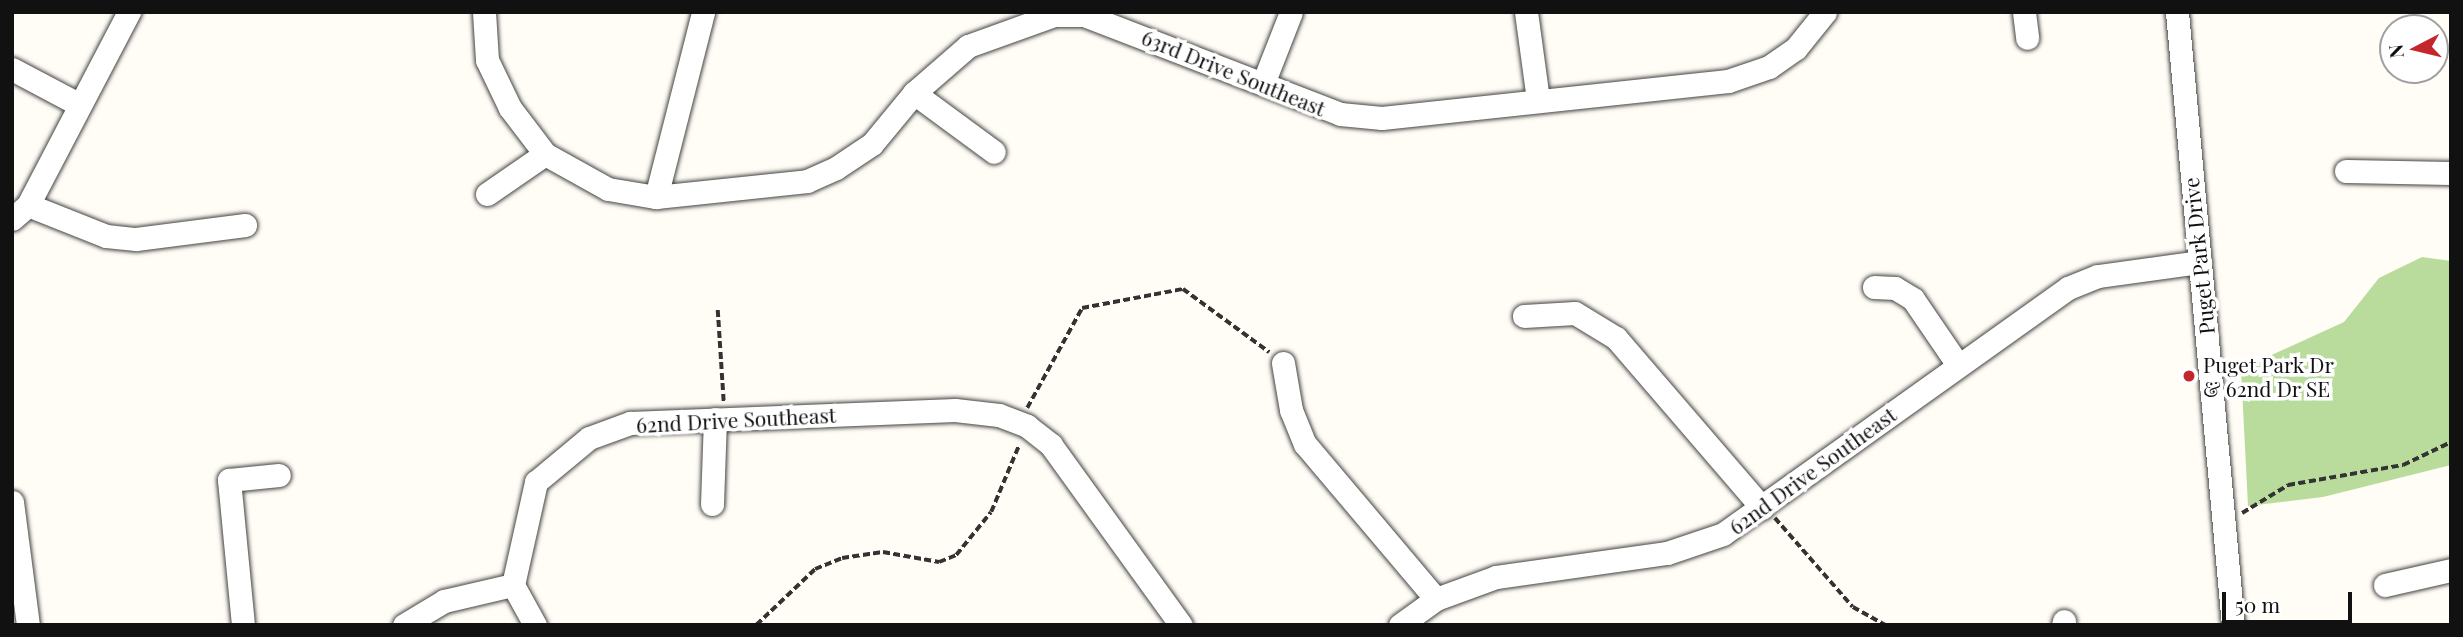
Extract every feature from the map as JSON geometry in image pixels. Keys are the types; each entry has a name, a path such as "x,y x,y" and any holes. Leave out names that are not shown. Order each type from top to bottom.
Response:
{"street":[{"path":"129,12 20,212 106,236 136,239 246,225"},
{"name":"63rd Drive Southeast","path":"484,12 487,60 510,108 545,154 608,189 656,197 807,181 872,144 914,93 968,46 1054,15 1084,15 1264,81 1340,114 1382,118 1728,80 1769,67 1796,48 1825,12"},
{"path":"656,197 703,12"},
{"path":"1264,81 1291,12"},
{"path":"1525,12 1538,100"},
{"path":"2024,12 2027,38"},
{"name":"Puget Park Drive","path":"2177,12 2233,625"},
{"path":"12,69 78,104"},
{"path":"914,93 994,152"},
{"path":"486,194 545,154"},
{"path":"2346,171 2451,173"},
{"name":"62nd Drive Southeast","path":"1400,625 1436,598 1496,577 1667,553 1723,534 1762,508 1956,362 2068,288 2098,276 2200,262"},
{"path":"1874,287 1895,288 1913,299 1956,362"},
{"path":"1524,316 1574,313 1616,338 1762,508"},
{"path":"1283,363 1291,411 1305,444 1436,598"},
{"name":"62nd Drive Southeast","path":"513,585 536,482 562,457 589,438 629,423 955,410 1027,426 1051,445 1181,625"},
{"path":"712,503 715,419"},
{"path":"243,625 229,480 279,475"},
{"path":"13,502 28,625"},
{"path":"2385,585 2451,570"},
{"path":"404,625 444,601 513,585 535,625"}],"path":[{"path":"756,625 815,569 842,558 883,552 939,562 956,555 990,512 1027,426 1028,398 1082,308 1183,289 1283,363"},
{"path":"715,419 724,404 718,310"},
{"path":"2222,524 2288,485 2403,464 2451,442"},
{"path":"1762,508 1789,529 1853,607 1885,625"}],"green space":[{"path":"2422,257 2451,261 2451,465 2323,497 2248,506 2241,369 2344,322 2379,278"}],"place":[{"name":"Puget Park Dr & 62nd Dr SE","path":"2189,376"}]}
